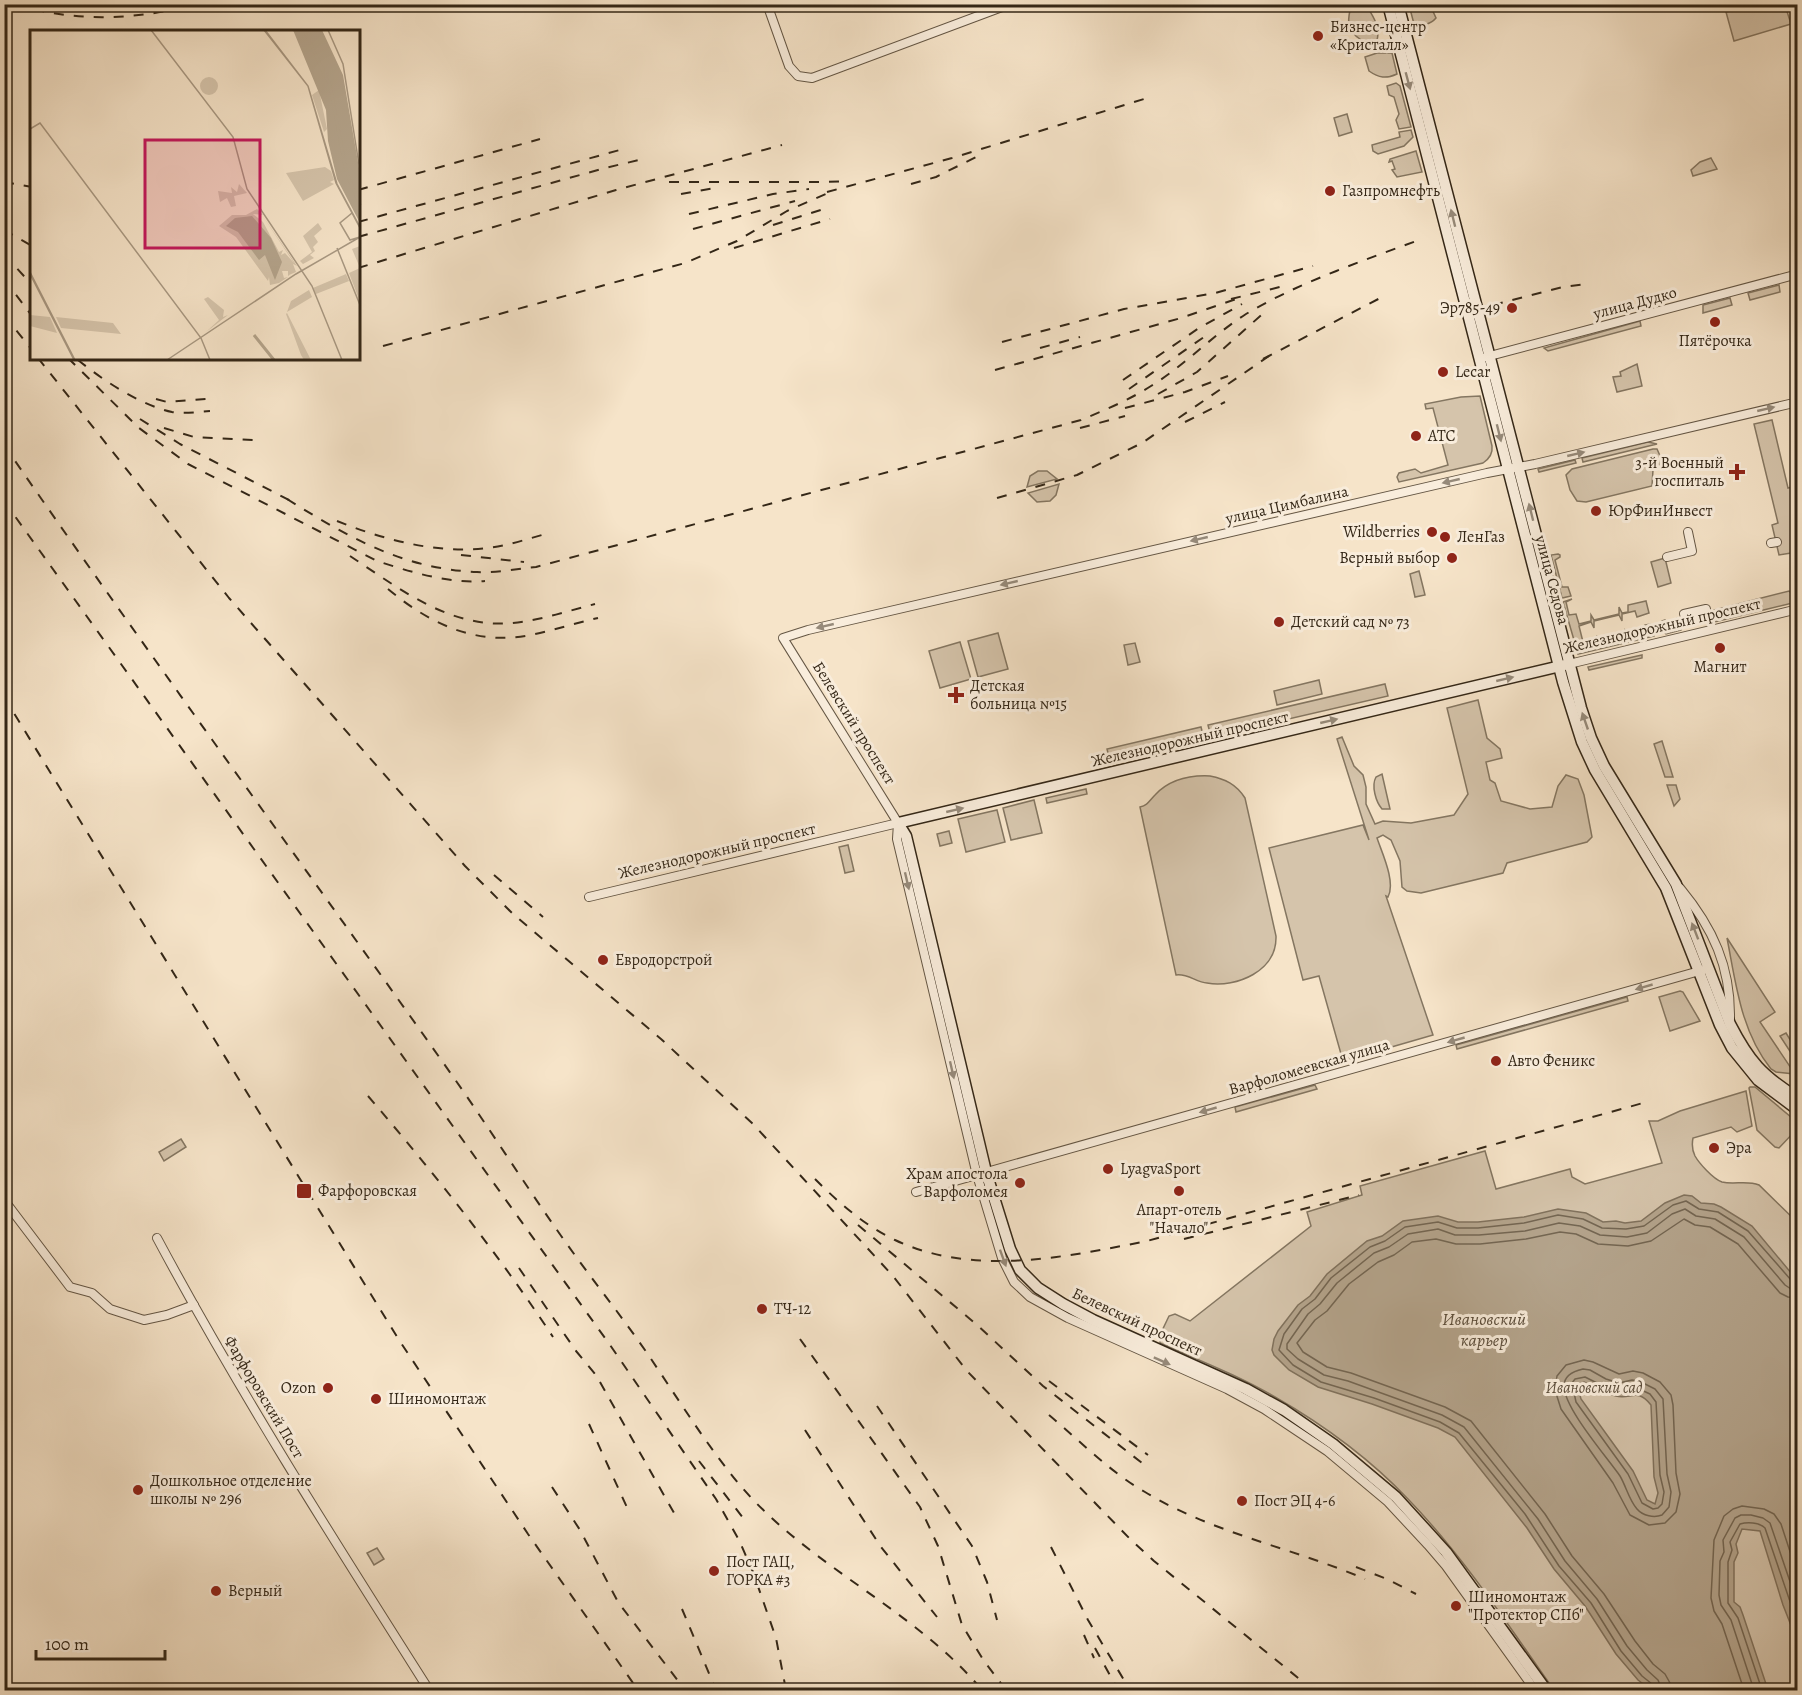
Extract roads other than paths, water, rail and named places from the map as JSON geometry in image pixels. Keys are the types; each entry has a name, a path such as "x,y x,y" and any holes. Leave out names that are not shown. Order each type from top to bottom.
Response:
{"main road":[{"name":"улица Седова","path":"1388,4 1485,357"},
{"name":"улица Седова","path":"1398,4 1582,742 1595,770 1666,888 1740,1043 1760,1071 1772,1082 1797,1098"},
{"name":"улица Седова","path":"1564,665 1604,766 1676,884 1720,1025 1732,1048 1758,1080 1788,1092 1797,1110"},
{"name":"Железнодорожный проспект","path":"898,823 1564,665"},
{"name":"Белевский проспект","path":"898,823 906,836 982,1174 1010,1250 1020,1270 1027,1278 1063,1304 1093,1320 1269,1400 1333,1444 1396,1497 1446,1552 1546,1690"}],"street":[{"path":"767,4 789,66 798,76 804,78 820,76 1010,4"},
{"name":"улица Дудко","path":"1485,357 1797,274"},
{"name":"улица Цимбалина","path":"783,638 808,630 1797,402"},
{"path":"1667,557 1692,550 1688,532"},
{"path":"1684,614 1706,609"},
{"name":"Железнодорожный проспект","path":"1564,665 1797,609"},
{"name":"Белевский проспект","path":"783,638 898,823"},
{"name":"Железнодорожный проспект","path":"589,897 898,823"},
{"path":"1676,884 1692,903 1719,948 1730,999 1730,1024"},
{"name":"Варфоломеевская улица","path":"916,1192 1704,969"},
{"name":"Белевский проспект","path":"982,1174 1003,1261 1019,1287 1042,1304 1068,1318 1279,1417 1327,1451 1388,1502 1428,1545 1446,1566 1535,1690"},
{"path":"4,1200 70,1287 92,1293 110,1309 144,1320 167,1315 194,1305"},
{"name":"Фарфоровский Пост","path":"157,1238 298,1481 429,1690"}],"water":[{"name":"Ивановский карьер","path":"1684,1195 1692,1196 1701,1203 1721,1207 1752,1226 1797,1280 1797,1660 1794,1633 1760,1531 1742,1529 1736,1544 1738,1553 1734,1562 1734,1602 1740,1607 1768,1690 1651,1690 1638,1680 1616,1654 1585,1606 1554,1569 1527,1528 1455,1437 1438,1428 1318,1387 1289,1370 1272,1350 1278,1331 1327,1274 1367,1241 1382,1236 1403,1221 1438,1216 1458,1222 1478,1222 1524,1217 1558,1209 1586,1213 1603,1222 1625,1223 1641,1221 1665,1203","holes":["1584,1382 1612,1395 1621,1397 1638,1395 1651,1405 1654,1477 1658,1493 1655,1504 1647,1500 1633,1471 1581,1399 1577,1385"]}],"railway":[{"path":"15,4 83,17 129,16 197,4"},
{"path":"827,192 952,158 1144,99"},
{"path":"360,189 540,139"},
{"path":"360,267 616,190 782,145"},
{"path":"360,221 627,148"},
{"path":"911,184 936,177 976,157"},
{"path":"360,236 639,160"},
{"path":"669,182 848,181"},
{"path":"4,182 30,187"},
{"path":"681,194 720,187"},
{"path":"689,214 773,194 809,189"},
{"path":"383,346 685,263 737,241 787,211 835,190"},
{"path":"693,229 795,201"},
{"path":"773,225 827,208"},
{"path":"734,248 830,219"},
{"path":"4,230 30,245"},
{"path":"287,499 354,538 400,558 425,565 450,570 484,572 536,567 1081,420 1151,386 1176,369 1234,322 1266,303 1331,273 1419,240"},
{"path":"4,254 30,283"},
{"path":"1002,342 1124,309 1215,293 1313,266"},
{"path":"4,279 30,313"},
{"path":"1493,305 1563,287 1586,284"},
{"path":"1231,299 1284,286"},
{"path":"1263,359 1386,295"},
{"path":"995,370 1181,318 1239,298"},
{"path":"1123,380 1199,328 1242,304"},
{"path":"1158,394 1197,372 1267,310"},
{"path":"4,315 30,348"},
{"path":"1040,348 1080,337"},
{"path":"1129,389 1204,337"},
{"path":"997,498 1077,475 1142,443 1269,356"},
{"path":"40,360 229,598 465,866 513,914 661,1039 753,1124 893,1276 967,1371 1131,1540 1313,1690"},
{"path":"70,360 139,428 188,464 377,561 444,579 485,581"},
{"path":"78,360 111,384 147,404 177,413 210,411"},
{"path":"1125,408 1185,392 1228,376"},
{"path":"156,399 167,402 207,399"},
{"path":"1185,422 1225,402"},
{"path":"1080,428 1125,416"},
{"path":"140,419 180,444 293,502"},
{"path":"164,428 194,437 254,440"},
{"path":"4,445 454,1078 557,1230 636,1337 703,1436 739,1484 766,1513 796,1539 925,1635 955,1661 982,1690"},
{"path":"4,501 610,1345 716,1499 739,1540 753,1572 776,1638 786,1690"},
{"path":"337,521 411,544 449,549 494,547 542,535"},
{"path":"461,555 524,562"},
{"path":"350,556 427,604 468,620 513,623 544,618 595,604"},
{"path":"388,589 437,622 473,635 511,638 598,618"},
{"path":"4,697 399,1340 528,1534 638,1690"},
{"path":"494,875 543,917"},
{"path":"368,1096 464,1213 510,1274 553,1337"},
{"path":"815,1179 863,1221 895,1240 925,1251 956,1258 988,1261 1020,1260 1084,1253 1147,1241 1643,1103"},
{"path":"1184,1239 1359,1195"},
{"path":"858,1225 976,1324 1043,1386 1142,1463"},
{"path":"519,1268 576,1351 596,1375 678,1520"},
{"path":"800,1339 920,1507 938,1546 962,1625 984,1661 1006,1690"},
{"path":"1049,1381 1148,1455"},
{"path":"877,1406 972,1546 987,1582 997,1620"},
{"path":"1049,1415 1132,1484 1171,1506 1198,1519 1365,1579"},
{"path":"589,1424 630,1514"},
{"path":"805,1430 881,1547 937,1617"},
{"path":"699,1461 747,1523"},
{"path":"552,1487 580,1530 618,1602 685,1690"},
{"path":"1051,1547 1088,1620 1130,1690"},
{"path":"1356,1567 1416,1594"},
{"path":"682,1609 716,1690"},
{"path":"1084,1635 1094,1658"},
{"path":"1095,1648 1118,1690"}],"place":[{"name":"Бизнес-центр «Кристалл»","path":"1318,36"},
{"name":"Газпромнефть","path":"1330,191"},
{"name":"Эр785-49","path":"1512,308"},
{"name":"Пятёрочка","path":"1715,322"},
{"name":"Lecar","path":"1443,372"},
{"name":"АТС","path":"1416,436"},
{"name":"3-й Военный госпиталь","path":"1737,472"},
{"name":"ЮрФинИнвест","path":"1596,511"},
{"name":"Wildberries","path":"1432,532"},
{"name":"ЛенГаз","path":"1445,537"},
{"name":"Верный выбор","path":"1452,558"},
{"name":"Детский сад № 73","path":"1279,622"},
{"name":"Магнит","path":"1720,648"},
{"name":"Детская больница №15","path":"956,695"},
{"name":"Евродорстрой","path":"603,960"},
{"name":"Авто Феникс","path":"1496,1061"},
{"name":"Эра","path":"1714,1148"},
{"name":"LyagvaSport","path":"1108,1169"},
{"name":"Храм апостола Варфоломея","path":"1020,1183"},
{"name":"Фарфоровская","path":"304,1191"},
{"name":"Апарт-отель \"Начало\"","path":"1179,1191"},
{"name":"ТЧ-12","path":"762,1309"},
{"name":"Ozon","path":"328,1388"},
{"name":"Шиномонтаж","path":"376,1399"},
{"name":"Дошкольное отделение школы № 296","path":"138,1490"},
{"name":"Пост ЭЦ 4-6","path":"1242,1501"},
{"name":"Пост ГАЦ, ГОРКА #3","path":"714,1571"},
{"name":"Верный","path":"216,1591"},
{"name":"Шиномонтаж \"Протектор СПб\"","path":"1456,1606"}],"park label":[{"name":"Ивановский сад","path":"1594,1388"}]}
